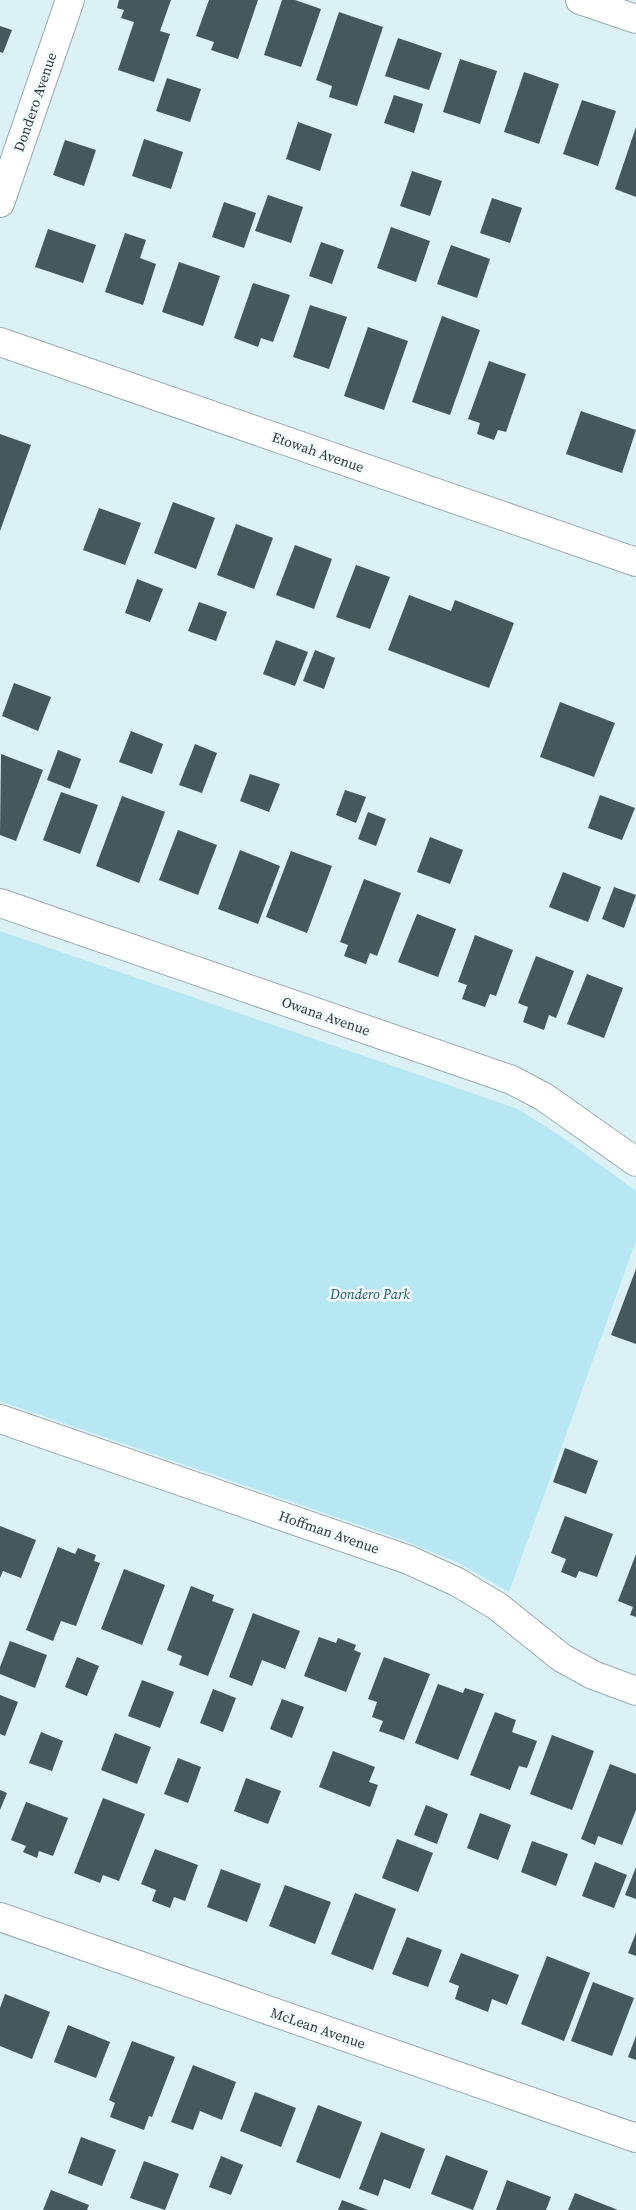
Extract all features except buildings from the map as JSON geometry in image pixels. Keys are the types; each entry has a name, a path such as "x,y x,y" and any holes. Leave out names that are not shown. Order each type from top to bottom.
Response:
{"street":[{"name":"Dondero Avenue","path":"0,203 70,0"},
{"path":"580,0 636,19"},
{"name":"Etowah Avenue","path":"0,342 636,562"},
{"name":"Owana Avenue","path":"0,904 512,1080 544,1098 636,1162"},
{"name":"Hoffman Avenue","path":"0,1419 409,1560 457,1582 497,1606 562,1658 593,1675 636,1691"},
{"name":"McLean Avenue","path":"0,1917 636,2138"}],"green space":[{"name":"Dondero Park","path":"0,931 518,1109 562,1137 636,1191 636,1241 509,1592 459,1563 403,1540 0,1401"}]}
